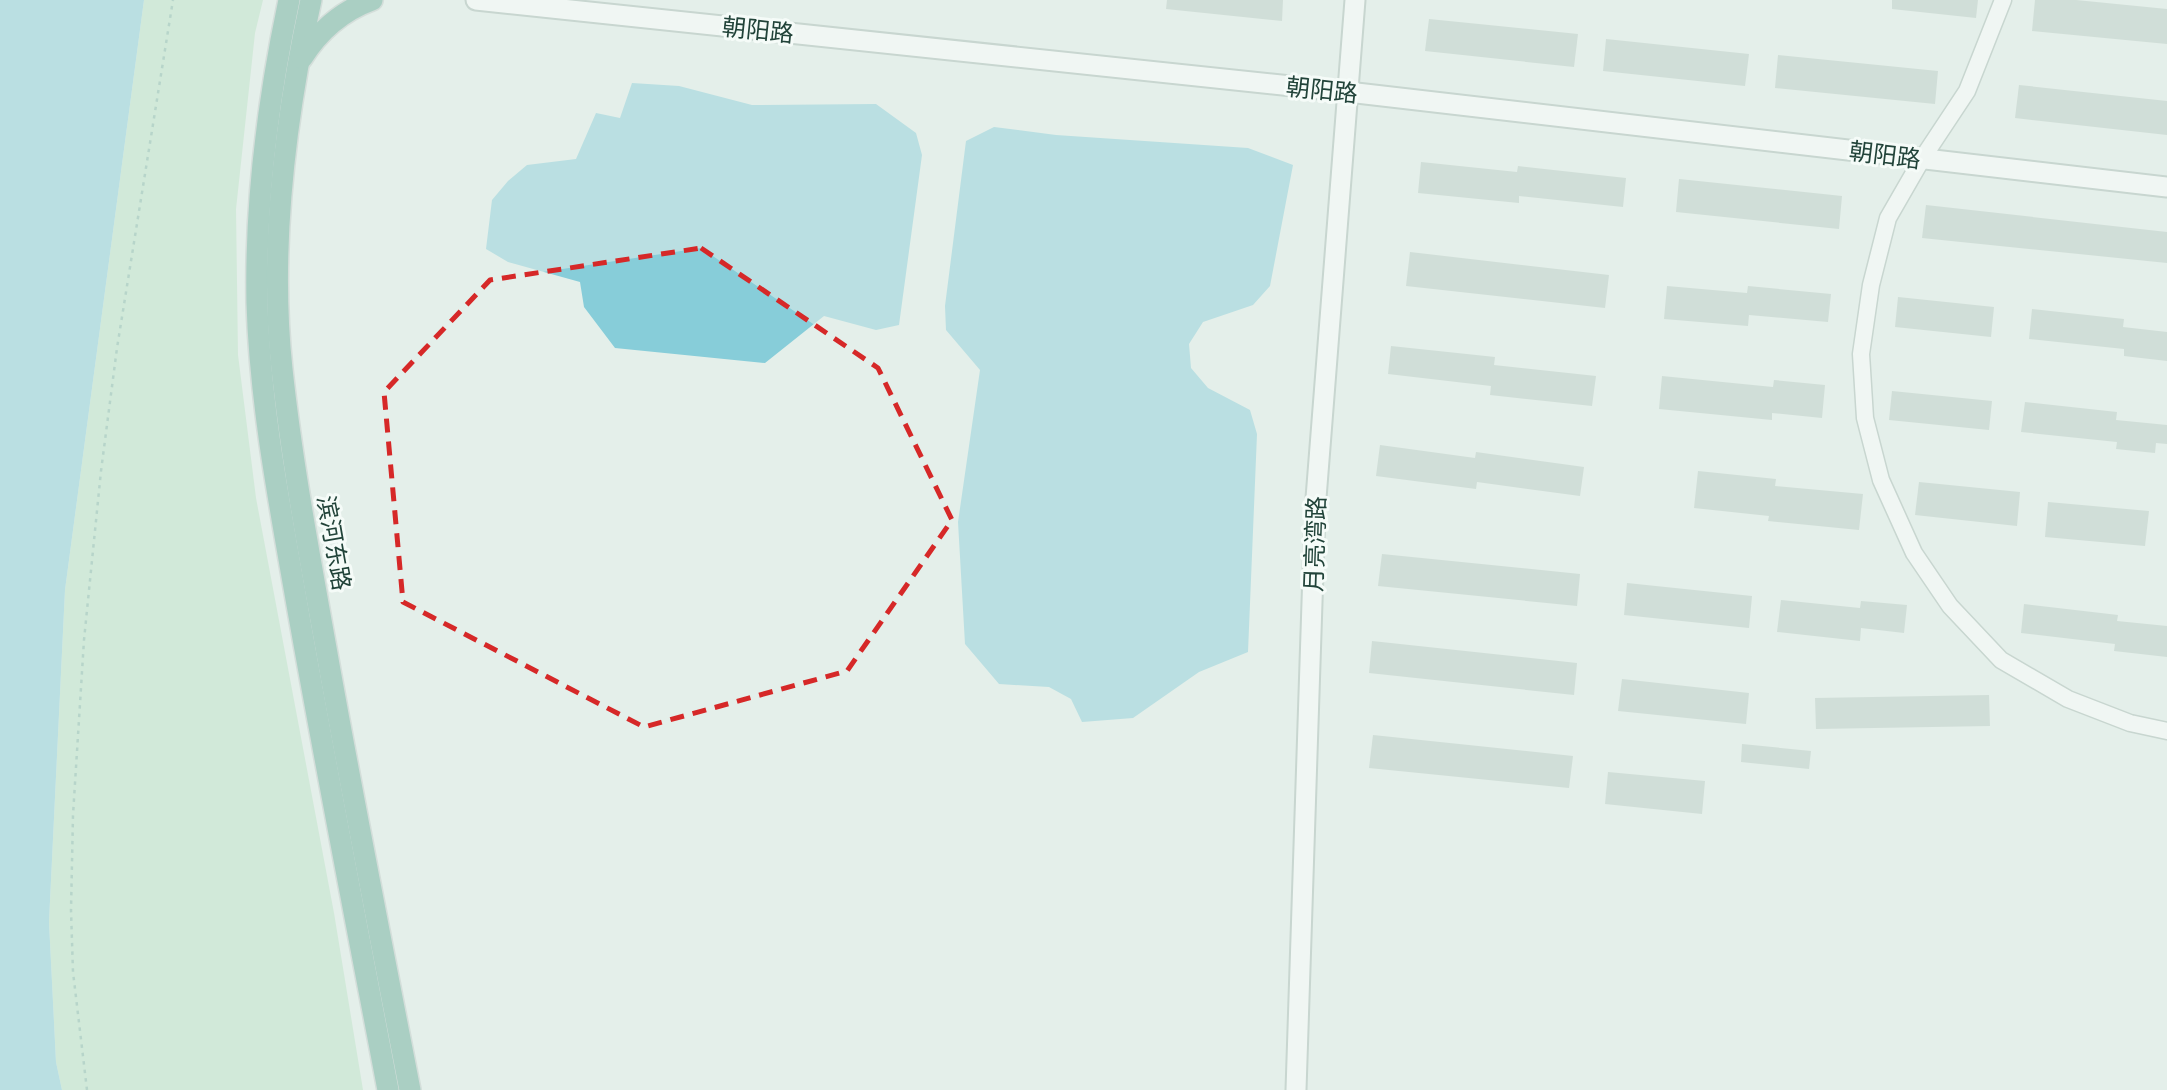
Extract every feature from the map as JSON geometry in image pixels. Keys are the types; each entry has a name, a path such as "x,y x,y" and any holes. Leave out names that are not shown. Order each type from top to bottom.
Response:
{"main road":[{"name":"滨河东路","path":"289,0 268,116 259,233 257,301 260,370 316,710 388,1090"},
{"name":"滨河东路","path":"311,0 289,118 279,235 282,367 303,520 410,1090"},
{"path":"297,66 324,30 341,15 372,0"}],"street":[{"name":"朝阳路","path":"476,0 1348,92 2167,187"},
{"name":"月亮湾路","path":"1296,1090 1315,511 1355,0"},
{"path":"2003,0 1967,91 1922,159 1888,218 1871,285 1861,354 1865,418 1881,480 1914,554 1950,606 2001,660 2068,699 2130,723 2167,731"}],"path":[{"path":"87,1090 73,971 71,910 73,815 84,640 117,348 173,0"}],"highlighted area":[{"path":"701,248 878,368 952,520 847,671 644,727 403,602 384,392 490,280"}],"green space":[{"path":"144,0 263,0 255,33 236,209 238,355 256,498 334,913 363,1090 62,1090 56,1062 49,922 65,590"}],"water":[{"path":"0,0 144,0 65,590 49,922 56,1062 62,1090 0,1090"},
{"path":"632,83 679,86 752,105 876,104 916,133 922,155 899,325 876,330 824,316 765,363 615,348 584,307 580,282 508,262 486,249 492,200 508,181 527,165 576,159 596,113 620,118"},
{"path":"994,127 1056,135 1248,148 1293,165 1270,286 1253,305 1203,322 1189,344 1191,368 1208,388 1250,410 1257,434 1248,652 1199,672 1133,718 1082,722 1071,699 1049,687 999,684 965,644 958,522 980,370 946,330 945,306 966,141"}],"building":[{"path":"1167,0 1283,0 1282,21 1166,9"},
{"path":"1892,0 1978,0 1976,18 1892,9"},
{"path":"2035,0 2076,0 2167,9 2167,44 2032,31"},
{"path":"1429,19 1578,34 1574,67 1425,51"},
{"path":"1606,39 1749,54 1745,86 1603,71"},
{"path":"1778,55 1938,71 1935,104 1775,88"},
{"path":"2019,85 2167,101 2167,135 2015,118"},
{"path":"1421,162 1517,172 1518,166 1626,178 1623,207 1519,196 1519,203 1418,193"},
{"path":"1679,179 1842,196 1839,229 1676,212"},
{"path":"1926,205 2167,232 2167,263 1922,238"},
{"path":"1410,252 1609,275 1605,308 1406,286"},
{"path":"1667,286 1747,293 1748,286 1831,294 1828,322 1749,315 1748,326 1664,319"},
{"path":"1898,297 1994,307 1991,337 1895,327"},
{"path":"2032,309 2124,319 2123,327 2167,332 2167,361 2124,356 2124,349 2029,339"},
{"path":"1391,346 1495,357 1494,365 1596,376 1592,406 1490,395 1491,386 1388,374"},
{"path":"1662,376 1773,387 1774,380 1825,385 1822,418 1772,413 1772,420 1659,409"},
{"path":"1892,391 1992,401 1989,430 1889,420"},
{"path":"2025,402 2117,412 2116,420 2167,425 2167,444 2156,443 2155,453 2116,449 2117,442 2021,432"},
{"path":"1380,445 1475,458 1476,452 1584,467 1580,496 1477,482 1476,489 1376,476"},
{"path":"1698,471 1776,479 1775,486 1863,494 1859,530 1768,521 1769,516 1694,508"},
{"path":"1919,482 2020,492 2017,526 1915,515"},
{"path":"2048,502 2149,511 2145,546 2045,537"},
{"path":"1382,554 1580,574 1577,606 1378,586"},
{"path":"1627,583 1752,596 1749,628 1624,615"},
{"path":"1781,600 1860,608 1861,601 1907,605 1904,633 1861,628 1860,641 1777,632"},
{"path":"2024,604 2118,615 2117,621 2167,626 2167,657 2114,651 2115,644 2021,633"},
{"path":"1372,641 1577,663 1574,695 1369,673"},
{"path":"1622,679 1749,693 1746,724 1618,711"},
{"path":"1989,695 1990,726 1816,729 1815,698"},
{"path":"1373,735 1573,756 1569,788 1369,768"},
{"path":"1742,744 1811,751 1809,769 1741,762"},
{"path":"1608,772 1705,781 1702,814 1605,804"}]}
